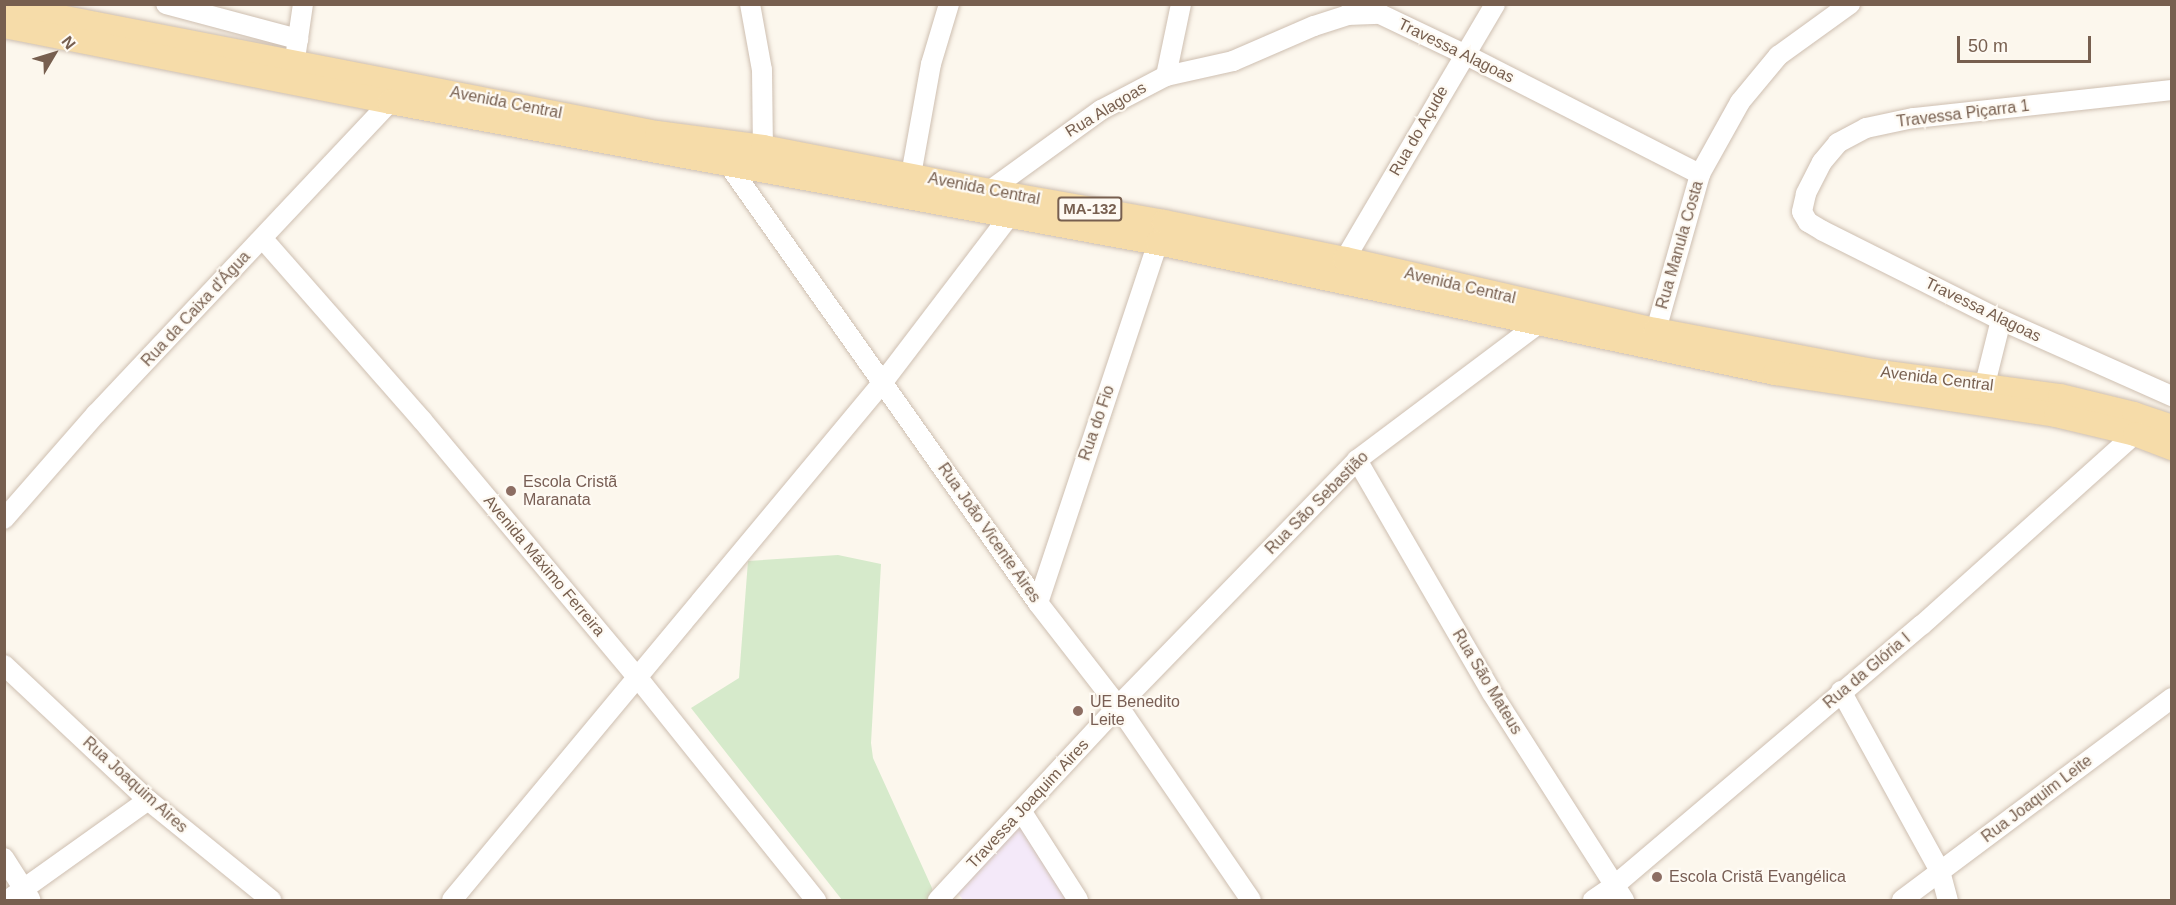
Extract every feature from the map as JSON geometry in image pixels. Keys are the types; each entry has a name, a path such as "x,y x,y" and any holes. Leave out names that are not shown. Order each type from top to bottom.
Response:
{"main road":[{"name":"Avenida Central","path":"4,6 294,60 657,133 763,147 989,191 1161,232 1345,259 1656,330 1872,371 1985,384 2058,406 2134,414 2172,427"},
{"name":"MA-132","path":"4,26 294,60 390,102 1010,215 1161,232 1538,324 1775,373 2058,406 2172,448"}],"street":[{"path":"166,4 294,60 303,4"},
{"path":"750,4 762,70 763,147"},
{"path":"911,176 931,64 949,4"},
{"name":"Rua Alagoas","path":"989,191 1101,110 1166,76 1181,4"},
{"name":"Rua do Açude","path":"1345,259 1495,4"},
{"name":"Rua Manula Costa","path":"1656,330 1700,174 1740,102 1766,69 1794,42 1850,4"},
{"name":"Travessa Alagoas","path":"1166,76 1233,61 1314,26 1361,13 1380,14 1700,174"},
{"name":"Travessa Piçarra 1","path":"1802,212 1806,194 1822,162 1838,142 1866,128 1913,118 2172,90"},
{"name":"Rua da Caixa d'Água","path":"4,519 96,414 390,102"},
{"name":"Rua João Vicente Aires","path":"728,164 1038,603 1118,706 1251,900"},
{"name":"Travessa Alagoas","path":"1802,212 1808,222 1823,231 2001,320 2172,396"},
{"path":"452,900 884,382 1010,215"},
{"name":"Rua do Fio","path":"1038,603 1161,232"},
{"name":"Avenida Máximo Ferreira","path":"263,238 422,420 638,678 816,900"},
{"path":"1985,384 2001,320"},
{"name":"Rua São Sebastião","path":"1118,706 1357,460 1538,324"},
{"name":"Rua da Glória I","path":"1593,900 1619,893 1841,692 1922,625 2135,434"},
{"name":"Rua São Mateus","path":"1357,460 1487,684 1619,893"},
{"name":"Rua Joaquim Aires","path":"7,673 148,800 271,900"},
{"path":"1841,692 1940,871 1948,900"},
{"name":"Rua Joaquim Leite","path":"1902,900 2172,698"},
{"name":"Travessa Joaquim Aires","path":"938,900 1118,706"},
{"path":"4,858 21,897 148,800"},
{"path":"1022,812 1078,900"}],"shaded area":[{"path":"1023,822 1073,900 963,900 955,889"}],"green space":[{"path":"838,555 881,564 871,743 873,758 932,888 933,893 926,900 842,900 691,708 739,678 748,561"}],"place":[{"name":"Escola Cristã Maranata","path":"511,491"},
{"name":"UE Benedito Leite","path":"1078,711"},
{"name":"Escola Cristã Evangélica","path":"1657,877"}]}
